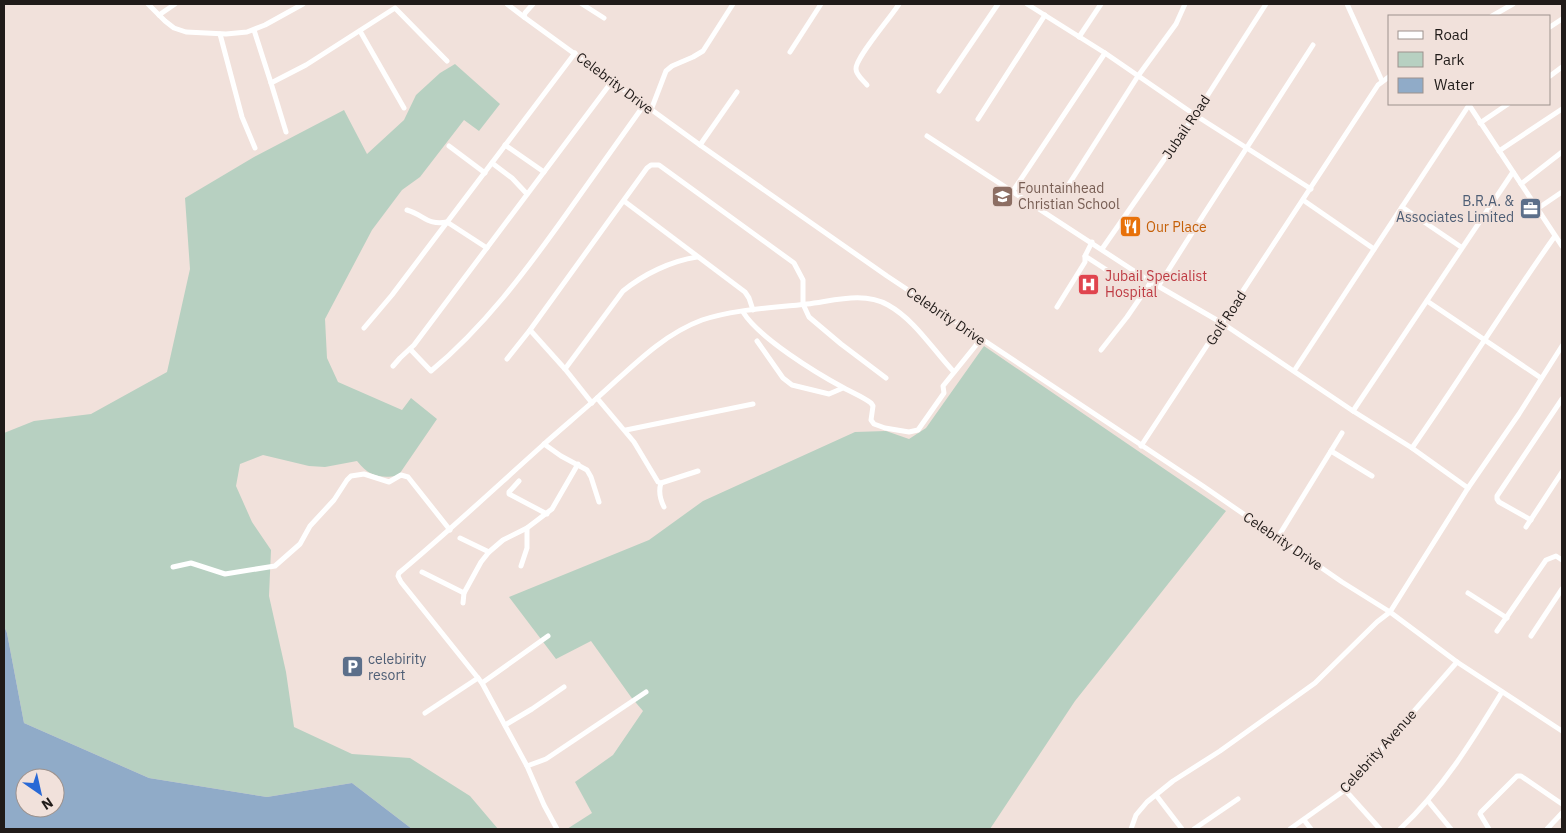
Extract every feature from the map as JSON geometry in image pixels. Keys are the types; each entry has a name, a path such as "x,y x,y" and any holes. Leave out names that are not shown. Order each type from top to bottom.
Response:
{"street":[{"path":"148,4 174,28 186,32 220,34 254,30 303,4"},
{"path":"158,15 175,4"},
{"name":"Celebrity Drive","path":"507,4 613,80 644,105 887,276 1390,612 1457,662 1562,732"},
{"path":"524,17 533,4"},
{"path":"582,4 604,18"},
{"path":"651,110 666,71 672,66 703,51 733,4"},
{"path":"790,52 821,4"},
{"path":"867,85 858,74 856,64 900,4"},
{"path":"939,91 998,4"},
{"path":"1027,4 1311,189"},
{"path":"1079,37 1101,4"},
{"path":"1069,184 1138,76 1176,24 1185,4"},
{"name":"Jubail Road","path":"1102,249 1195,115 1266,4"},
{"path":"1347,4 1382,81 1388,77"},
{"path":"1494,15 1513,4"},
{"path":"272,83 306,65 395,8 447,61"},
{"path":"978,119 1045,15"},
{"path":"1551,26 1562,19"},
{"path":"254,30 286,132"},
{"path":"360,31 404,108"},
{"path":"220,34 242,117 255,148"},
{"path":"1159,285 1313,45"},
{"path":"364,328 392,295 575,53"},
{"path":"1013,191 1105,54"},
{"path":"1551,75 1562,68"},
{"path":"393,366 410,349 613,80"},
{"name":"Golf Road","path":"1141,446 1382,81"},
{"path":"700,145 737,92"},
{"path":"410,349 431,371 459,345 502,300 644,105"},
{"path":"1294,371 1468,105"},
{"path":"1470,105 1521,184 1558,236 1562,246"},
{"path":"1480,123 1507,105"},
{"path":"1499,151 1562,108"},
{"path":"926,136 1151,282 1222,323 1353,411 1412,448 1468,488"},
{"path":"505,145 544,172"},
{"path":"449,146 485,173"},
{"path":"1521,184 1562,152"},
{"path":"492,163 512,178 527,194"},
{"path":"506,360 530,330 647,168 651,165 659,165 794,263 802,280 805,311 815,323 886,378"},
{"path":"1353,411 1513,172"},
{"path":"1538,209 1562,192"},
{"path":"624,200 731,280 745,292 753,310"},
{"path":"1304,200 1374,249"},
{"path":"1402,207 1462,247"},
{"path":"407,210 416,213 429,222 437,224 447,222 487,248"},
{"path":"1412,448 1448,397 1484,340 1558,236"},
{"path":"1056,307 1085,262 1085,256 1092,242"},
{"path":"1085,256 1116,276"},
{"path":"565,368 623,291 632,283 680,261 698,257"},
{"path":"1101,350 1151,282"},
{"path":"557,829 527,766 482,684 400,582 398,576 643,356 685,328 702,320 753,310 873,298 888,305 918,330 954,372"},
{"path":"1427,301 1541,378"},
{"path":"743,312 752,324 786,352 843,388 871,403 873,406 871,420 874,424 885,428 914,432 918,430 944,393 944,386 981,338"},
{"path":"530,330 565,368 592,402"},
{"path":"757,341 782,378 792,385 829,394 843,388"},
{"path":"1131,829 1136,815 1147,802 1173,781 1220,751 1315,683 1377,622 1390,612 1468,488 1519,414 1562,346"},
{"path":"597,398 626,430 656,480 661,483 698,471"},
{"path":"1531,520 1499,502 1497,496 1562,398"},
{"path":"626,430 753,404"},
{"path":"1278,537 1342,433"},
{"path":"544,444 561,456 578,464 589,473 599,502"},
{"path":"1331,451 1372,476"},
{"path":"463,603 464,593 481,562 489,552 503,540 527,528 547,514 557,503 578,464"},
{"path":"1526,528 1562,472"},
{"path":"173,566 191,564 225,574 275,566 300,544 310,526 334,500 347,480 357,474 371,475 389,482 401,475 408,477 450,530"},
{"path":"519,481 509,492 510,494 547,514"},
{"path":"661,483 659,489 660,500 664,507"},
{"path":"521,566 527,548 527,528"},
{"path":"460,538 489,552"},
{"path":"1497,631 1546,560 1556,556 1562,560"},
{"path":"422,572 464,593"},
{"path":"1531,636 1562,589"},
{"path":"1468,593 1507,618"},
{"path":"482,684 548,636"},
{"name":"Celebrity Avenue","path":"1290,829 1345,790 1457,662"},
{"path":"425,713 478,678"},
{"path":"505,725 532,709 564,686"},
{"path":"527,766 546,759 646,692"},
{"path":"1400,829 1428,800 1462,755 1502,692"},
{"path":"1489,829 1480,814 1481,812 1517,776 1521,776 1562,804"},
{"path":"1345,790 1380,829"},
{"path":"1156,795 1182,829"},
{"path":"1194,829 1238,799"},
{"path":"1428,800 1451,829"},
{"path":"1547,829 1562,813"},
{"path":"1304,820 1311,829"}],"green space":[{"path":"455,64 500,104 479,131 464,120 420,177 402,190 372,230 325,319 327,358 338,382 402,410 411,398 437,419 398,476 385,477 375,475 366,470 357,461 325,467 309,466 263,455 240,464 236,486 252,522 271,550 269,596 286,672 294,727 352,754 410,758 470,796 498,829 412,829 352,783 267,797 149,778 24,723 7,633 4,626 4,433 34,421 91,414 167,372 190,269 185,198 254,157 344,110 367,154 404,120 416,95 440,73"},
{"path":"984,346 1226,511 1075,701 990,829 567,829 592,813 575,782 613,755 643,711 591,641 556,659 509,597 649,540 703,501 855,432 886,431 909,439 926,428"}],"water":[{"path":"4,626 7,633 24,723 149,778 267,797 352,783 412,829 4,829"}],"place":[{"name":"Fountainhead Christian School","path":"1002,196"},
{"name":"B.R.A. & Associates Limited","path":"1530,209"},
{"name":"Our Place","path":"1130,227"},
{"name":"Jubail Specialist Hospital","path":"1089,284"},
{"name":"celebirity resort","path":"352,667"}]}
